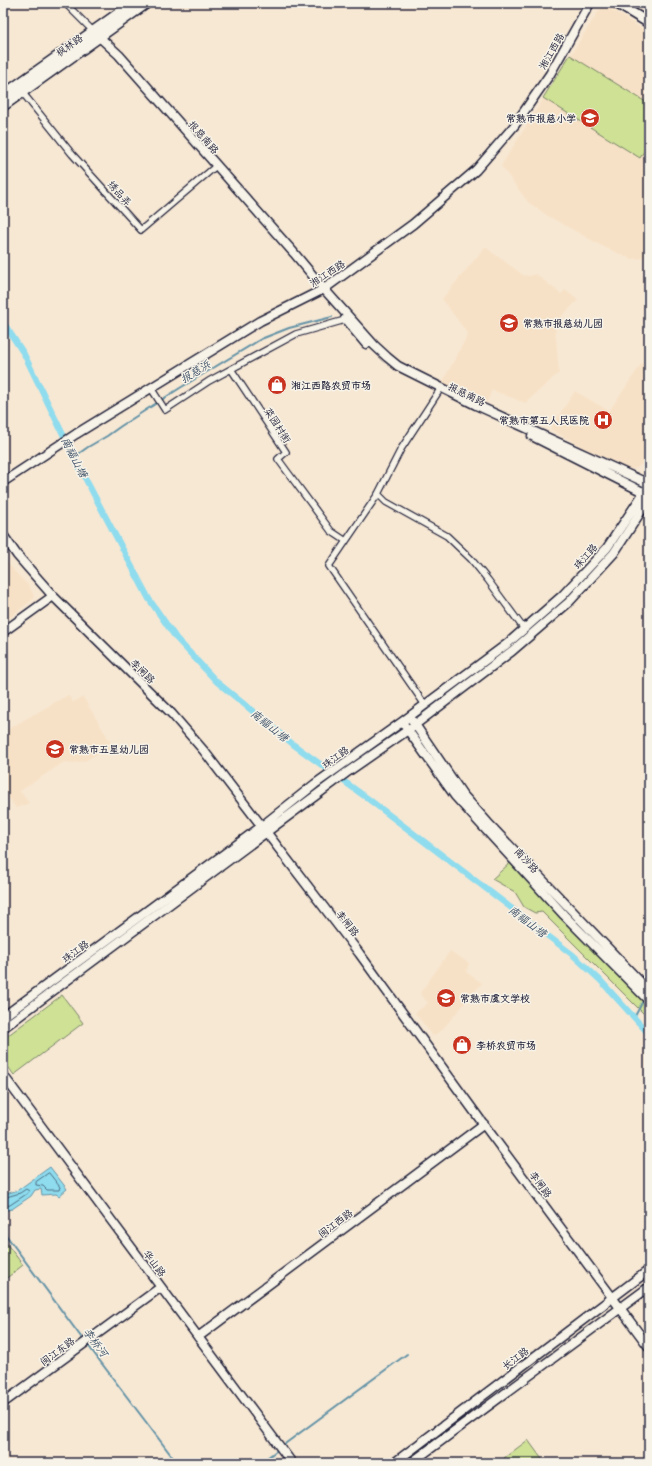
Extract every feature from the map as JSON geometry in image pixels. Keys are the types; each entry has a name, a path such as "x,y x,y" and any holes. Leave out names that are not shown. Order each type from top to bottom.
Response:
{"main road":[{"name":"枫林路","path":"3,106 96,34 133,3"},
{"name":"枫林路","path":"3,95 96,34 147,3"},
{"path":"616,3 649,23"},
{"path":"628,3 649,17"}],"street":[{"name":"报慈南路","path":"65,3 119,55 374,345 398,366 476,405 649,485"},
{"name":"湘江西路","path":"3,482 76,434 260,322 324,289 413,224 476,170 514,126 550,74 590,3"},
{"name":"绣品弄","path":"22,92 72,154 141,230 216,166"},
{"name":"报慈南路","path":"324,289 345,320 371,349 391,367 588,463 647,496"},
{"path":"151,388 165,410 209,381 296,334 345,320"},
{"name":"菜园村街","path":"231,369 286,452 278,459 331,531 346,541"},
{"path":"425,705 329,566 378,494 402,450 439,391"},
{"name":"珠江路","path":"3,1028 346,773 408,730 512,651 569,602 614,553 647,496 649,485"},
{"path":"378,494 386,502 446,536 471,559 524,629"},
{"name":"珠江路","path":"3,1017 262,826 340,765 402,722 507,644 562,596 606,548 647,496"},
{"name":"李闸路","path":"3,535 16,554 53,596 172,714 204,751 364,959 649,1347"},
{"path":"3,632 53,596"},
{"name":"南沙路","path":"409,716 463,795 647,994"},
{"name":"南沙路","path":"402,722 454,796 564,915 647,994"},
{"name":"华山路","path":"3,1075 292,1463"},
{"name":"闽江西路","path":"198,1337 484,1124"},
{"name":"长江路","path":"394,1463 649,1270"},
{"name":"闽江东路","path":"3,1403 161,1287"},
{"path":"411,1463 649,1287"}],"shaded area":[{"name":"常熟市报慈小学","path":"603,4 649,33 649,252 644,258 631,259 602,246 548,216 528,202 501,166"},
{"name":"常熟市报慈幼儿园","path":"485,247 523,275 529,276 536,274 561,294 565,290 578,300 559,319 555,326 559,373 525,403 492,390 487,402 442,383 468,334 442,299"},
{"name":"常熟市第五人民医院","path":"642,363 649,367 649,456 645,462 635,469 625,468 550,429 575,391 609,411"},
{"path":"3,557 29,586 34,596 32,600 3,623"},
{"name":"常熟市五星幼儿园","path":"68,695 73,702 83,697 113,746 84,761 75,763 64,762 20,791 29,803 16,808 3,789 3,732"},
{"name":"常熟市虞文学校","path":"450,951 469,963 466,972 482,983 442,1030 433,1036 415,1013 428,1003 420,993"}],"green space":[{"path":"570,55 649,104 649,143 640,158 543,98"},
{"path":"510,863 649,1008 649,1019 542,912 535,913 524,907 515,892 492,879"},
{"path":"62,995 83,1023 14,1075 4,1056 4,1047 7,1036"},
{"path":"3,1239 23,1265 3,1281"},
{"path":"528,1440 544,1462 507,1463 504,1458"}],"water":[{"path":"50,1167 67,1189 59,1196 56,1194 42,1195 41,1189 35,1190 31,1196 12,1209 3,1211 3,1195 18,1190"}],"waterway":[{"name":"报慈浜","path":"74,457 180,388 261,339 289,328 332,317"},
{"name":"南福山塘","path":"3,322 24,354 74,457 149,599 176,638 217,682 294,745 367,798 573,955 600,980 649,1034"},
{"path":"634,1018 644,999"},
{"name":"李桥河","path":"3,1231 84,1341"},
{"name":"李桥河","path":"87,1344 177,1463"},
{"path":"282,1446 407,1354"},
{"path":"260,1463 279,1449"}],"place":[{"name":"常熟市报慈小学","path":"590,118"},
{"name":"常熟市报慈幼儿园","path":"509,323"},
{"name":"湘江西路农贸市场","path":"277,385"},
{"name":"常熟市第五人民医院","path":"603,420"},
{"name":"常熟市五星幼儿园","path":"55,749"},
{"name":"常熟市虞文学校","path":"446,998"},
{"name":"李桥农贸市场","path":"462,1045"}]}
